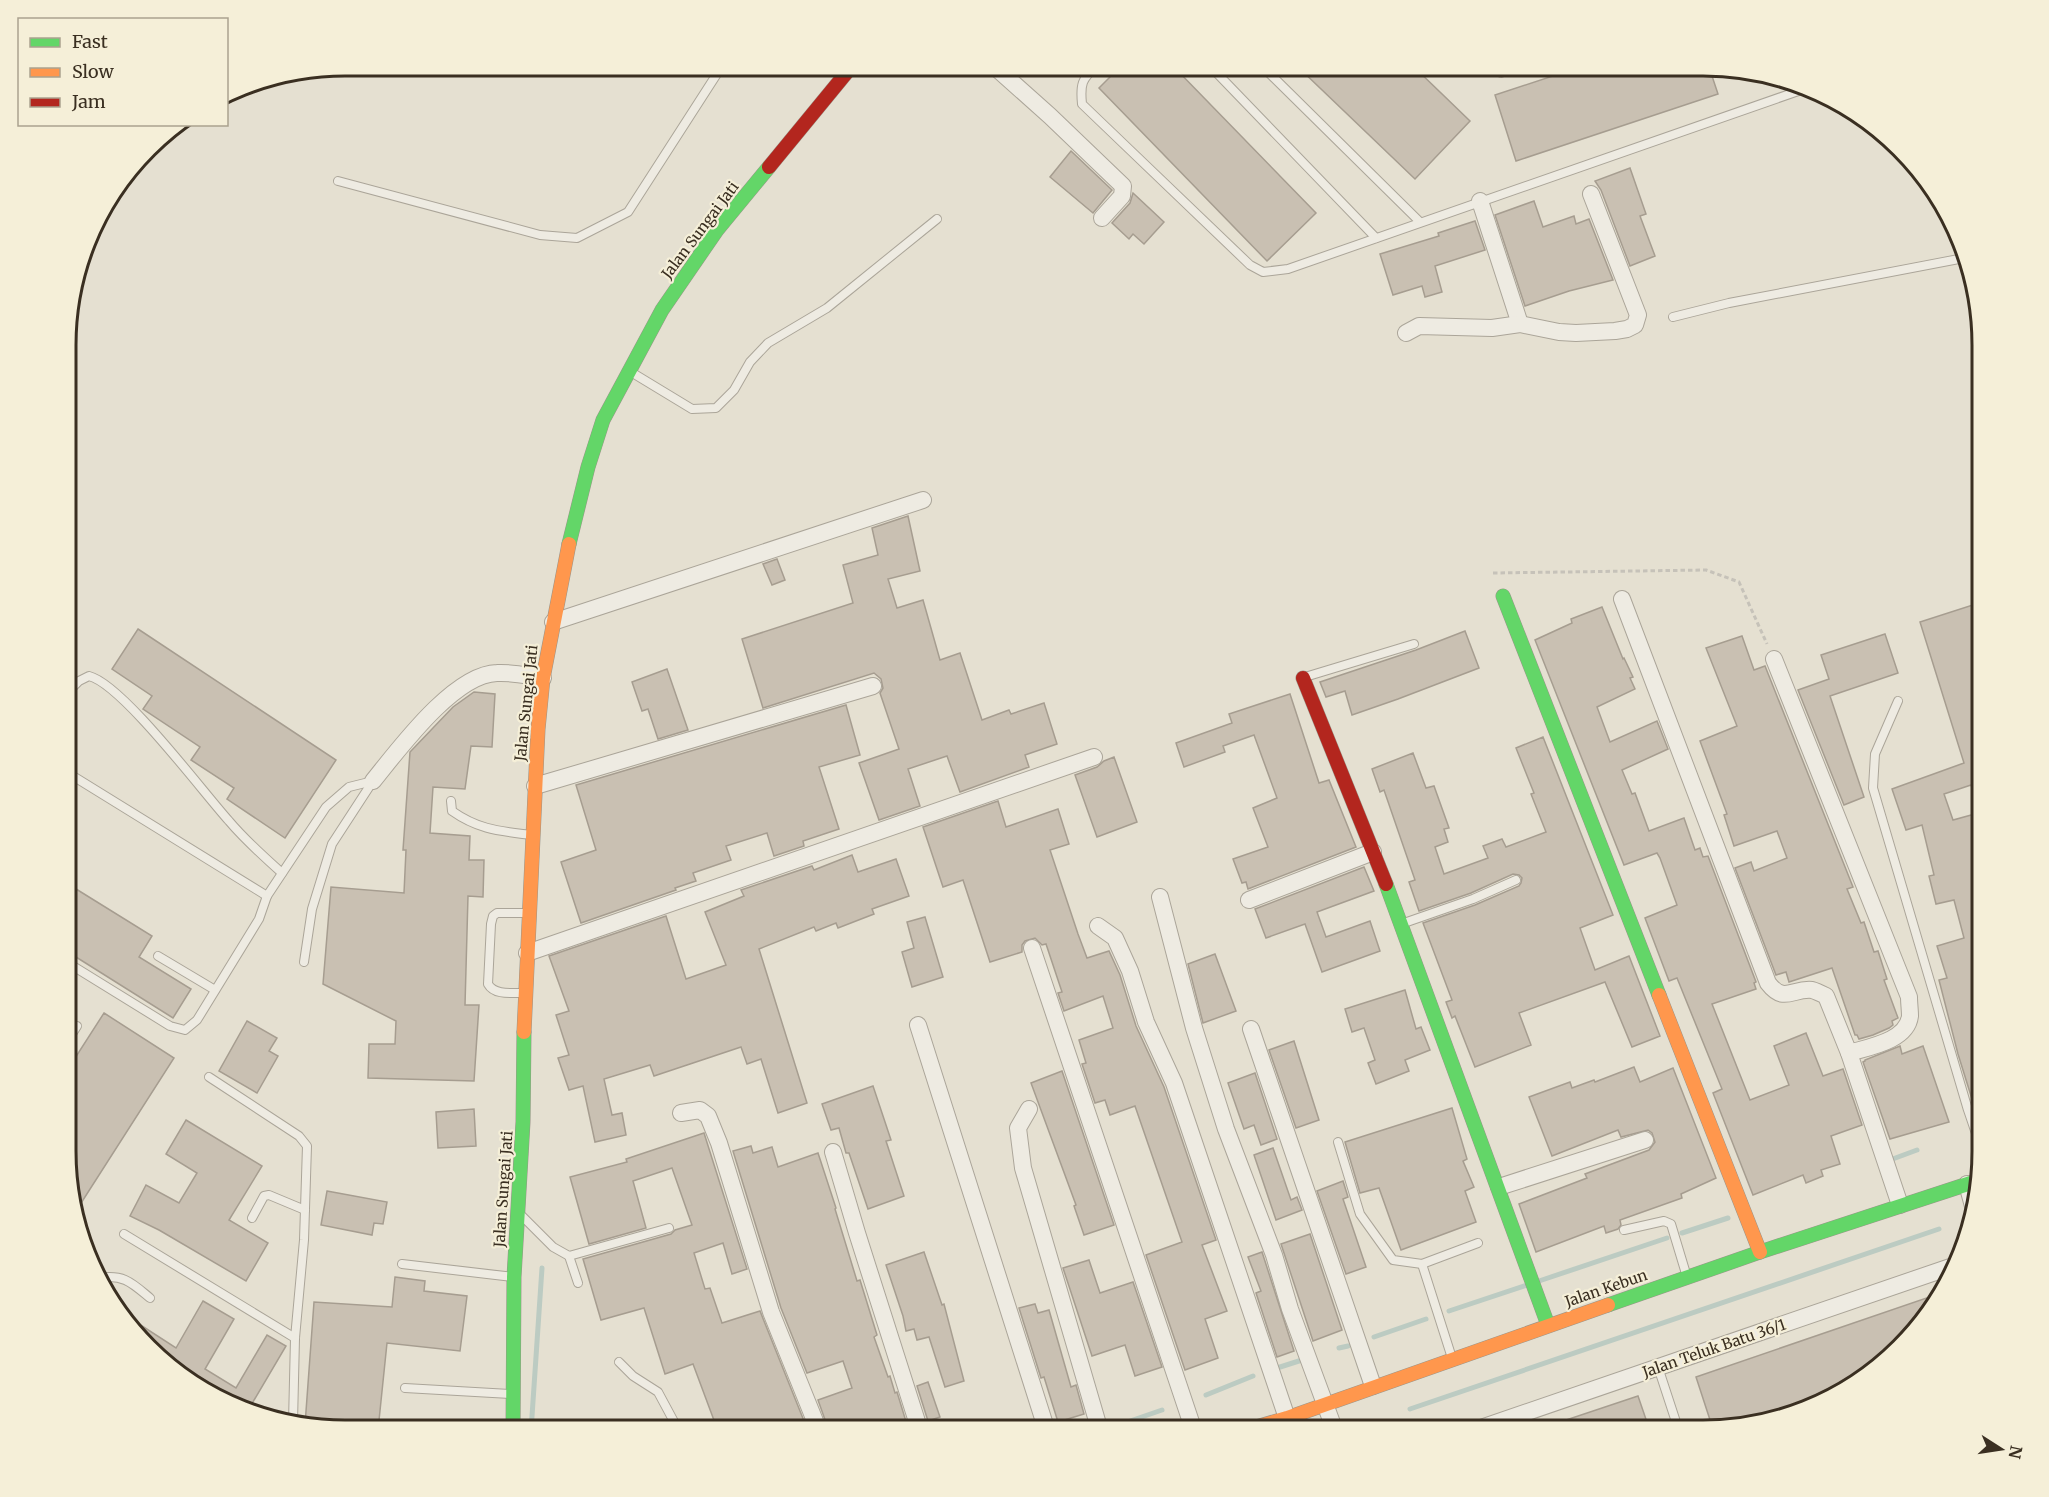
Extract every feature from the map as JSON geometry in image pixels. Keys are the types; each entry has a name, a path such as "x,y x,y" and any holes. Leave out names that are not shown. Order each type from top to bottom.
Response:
{"main road":[{"name":"Jalan Sungai Jati","path":"512,1420 514,1277 524,1122 525,994 538,729 543,678 553,622 588,467 603,420 662,310 717,230 844,76"},
{"path":"1503,596 1760,1252"},
{"path":"1303,678 1402,924 1548,1325"},
{"name":"Jalan Kebun","path":"1280,1420 1760,1252 1970,1183"},
{"path":"510,1420 512,1409"}],"street":[{"path":"1005,76 1123,186 1122,196 1102,218"},
{"path":"1406,333 1419,326 1492,328 1520,324 1576,333 1627,329 1635,325 1638,315 1591,194"},
{"path":"1480,201 1520,324"},
{"path":"553,622 923,500"},
{"path":"1622,599 1768,983 1775,992 1785,995 1812,990 1826,996 1849,1053 1900,1205"},
{"path":"1774,659 1909,997 1910,1017 1902,1033 1881,1043 1849,1053"},
{"path":"373,781 408,737 452,694 474,678 496,673 543,678"},
{"path":"535,786 873,686"},
{"path":"527,953 1094,757"},
{"path":"1249,900 1373,852"},
{"path":"1160,897 1194,1028 1226,1129 1274,1255 1290,1309 1331,1420"},
{"path":"1098,926 1115,938 1130,971 1146,1022 1174,1083 1287,1418"},
{"path":"1032,948 1190,1420"},
{"path":"918,1025 1044,1420"},
{"path":"1251,1029 1373,1386"},
{"path":"1029,1108 1018,1128 1023,1168 1097,1420"},
{"path":"681,1113 700,1110 708,1116 771,1312 815,1420"},
{"path":"1499,1187 1645,1140"},
{"path":"833,1152 916,1420"},
{"name":"Jalan Teluk Batu 36/1","path":"1504,1420 1946,1268"}],"lane":[{"path":"338,181 540,235 577,238 628,212 716,76"},
{"path":"1086,76 1080,91 1082,104 1250,265 1263,272 1288,269 1794,92"},
{"path":"1220,76 1376,238"},
{"path":"1272,76 1420,222"},
{"path":"628,370 692,409 716,408 734,390 750,362 768,343 827,308 937,219"},
{"path":"1673,317 1729,303 1958,259"},
{"path":"1303,678 1414,644"},
{"path":"76,684 89,676 98,678 125,702 231,824 282,873"},
{"path":"1898,701 1875,754 1873,788 1972,1122"},
{"path":"76,778 267,896"},
{"path":"76,968 170,1026 185,1030 197,1020 259,919 267,896 326,807 349,787 373,781"},
{"path":"304,962 312,909 332,844 373,781"},
{"path":"451,801 452,811 467,822 487,829 531,835"},
{"path":"1402,924 1473,899 1516,880"},
{"path":"525,994 491,990 488,984 491,924 493,916 497,913 530,913"},
{"path":"158,956 215,990"},
{"path":"209,1077 299,1137 307,1146 292,1415"},
{"path":"1338,1142 1360,1214 1393,1260 1422,1264 1478,1243"},
{"path":"252,1218 260,1201 269,1194 305,1210"},
{"path":"517,1212 553,1247 569,1257 578,1283"},
{"path":"1624,1230 1664,1221 1671,1224 1688,1277"},
{"path":"569,1257 669,1228"},
{"path":"124,1234 295,1338"},
{"path":"402,1264 514,1277"},
{"path":"1422,1264 1452,1359"},
{"path":"107,1277 130,1281 150,1298"},
{"path":"619,1362 633,1376 658,1392 673,1420"},
{"path":"1658,1367 1675,1420"},
{"path":"405,1388 513,1395"}],"path":[{"path":"1493,573 1706,570 1738,582 1774,659"}],"building":[{"path":"1111,76 1183,76 1316,213 1267,261 1099,88"},
{"path":"1307,76 1423,76 1470,121 1415,179"},
{"path":"1553,76 1712,76 1718,94 1516,161 1495,95"},
{"path":"1071,151 1112,190 1093,213 1050,177"},
{"path":"1630,168 1646,214 1640,216 1655,256 1630,266 1601,190 1595,181"},
{"path":"1133,193 1164,222 1144,244 1133,234 1129,239 1112,223 1130,203"},
{"path":"1534,201 1543,227 1574,216 1576,224 1589,219 1613,280 1569,291 1525,306 1495,215"},
{"path":"1475,221 1485,250 1435,266 1442,292 1425,297 1422,286 1393,295 1380,254 1439,236 1438,233"},
{"path":"908,516 920,571 888,579 897,608 923,600 940,660 960,653 982,720 1009,710 1011,714 1044,703 1057,744 1025,755 1029,767 960,792 947,756 908,769 920,806 879,820 859,763 899,749 880,693 883,688 881,679 874,673 763,708 742,639 853,603 843,565 878,555 872,528"},
{"path":"777,559 785,580 772,585 763,564"},
{"path":"1972,605 1972,788 1971,785 1944,794 1953,820 1972,815 1972,1099 1939,980 1947,978 1937,946 1964,938 1954,900 1936,904 1929,876 1934,875 1922,825 1906,830 1892,789 1964,763 1920,622"},
{"path":"1602,607 1623,659 1633,677 1630,678 1635,689 1597,707 1610,742 1657,721 1668,749 1622,770 1632,794 1635,793 1649,831 1684,818 1695,850 1700,848 1703,857 1708,856 1756,982 1754,983 1756,989 1712,1004 1750,1100 1789,1085 1774,1046 1806,1033 1823,1076 1843,1069 1862,1125 1831,1136 1840,1164 1821,1170 1823,1176 1806,1183 1803,1175 1753,1195 1713,1093 1722,1089 1677,978 1669,981 1645,918 1677,905 1660,858 1657,853 1624,865 1535,640 1572,623 1571,619"},
{"path":"138,629 336,760 285,838 227,799 234,788 191,760 200,747 143,709 152,696 112,669"},
{"path":"1465,631 1479,668 1352,715 1345,691 1326,697 1320,682"},
{"path":"1885,634 1898,673 1830,696 1864,797 1844,805 1798,690 1829,679 1821,655"},
{"path":"1742,636 1754,670 1765,666 1853,887 1847,889 1861,923 1864,922 1874,952 1878,951 1887,979 1884,980 1898,1018 1892,1021 1893,1025 1889,1028 1873,1035 1859,1039 1855,1035 1832,968 1789,982 1786,972 1776,975 1735,868 1751,862 1754,871 1787,858 1777,831 1734,846 1724,815 1727,814 1700,741 1737,726 1706,648"},
{"path":"667,669 688,730 658,739 648,709 642,711 632,682"},
{"path":"474,692 495,694 492,747 471,746 465,789 433,787 430,833 470,836 469,860 484,860 483,897 468,896 465,1005 479,1005 474,1081 368,1078 369,1044 395,1044 396,1021 323,984 331,887 404,893 406,850 403,850 410,752 453,707"},
{"path":"1290,694 1319,783 1329,780 1356,847 1248,889 1246,882 1242,883 1233,859 1268,847 1253,808 1277,798 1254,735 1223,746 1225,752 1184,767 1176,743 1232,723 1229,714"},
{"path":"846,705 860,755 819,767 839,829 803,841 804,846 774,856 767,833 726,846 731,860 693,873 696,881 581,923 561,862 596,850 576,785"},
{"path":"1543,737 1613,915 1580,928 1595,970 1629,956 1660,1036 1632,1047 1605,982 1519,1013 1531,1045 1475,1067 1455,1016 1452,1018 1446,1002 1452,1000 1423,923 1475,905 1519,886 1522,878 1513,874 1471,893 1419,911 1409,882 1415,880 1384,790 1380,792 1372,769 1413,753 1426,788 1434,786 1449,828 1444,829 1448,842 1435,847 1444,874 1488,858 1483,846 1502,839 1506,847 1546,832 1531,794 1534,793 1516,748"},
{"path":"1114,757 1137,822 1097,837 1075,775 1097,767"},
{"path":"998,801 1006,827 1058,809 1069,844 1050,850 1078,934 1087,958 1109,951 1120,975 1136,1026 1164,1087 1216,1240 1202,1245 1227,1311 1205,1319 1218,1358 1185,1370 1146,1255 1182,1242 1135,1106 1110,1115 1105,1100 1095,1103 1082,1064 1086,1063 1079,1040 1113,1028 1103,996 1064,1011 1058,993 1062,992 1046,944 1042,945 1035,938 1025,941 1022,945 1022,952 990,962 963,880 943,887 923,827"},
{"path":"852,855 858,872 896,859 909,896 872,909 874,914 838,928 836,923 816,931 814,927 759,949 807,1103 778,1113 761,1059 747,1064 741,1047 654,1076 650,1065 604,1079 612,1115 622,1113 626,1135 595,1142 583,1086 569,1090 558,1058 569,1055 556,1015 569,1011 549,956 666,916 686,979 726,965 705,912 744,896 741,890 812,866 814,870"},
{"path":"1364,867 1374,891 1317,912 1326,937 1370,921 1380,951 1322,972 1305,924 1266,938 1255,909"},
{"path":"76,889 152,936 139,957 191,989 173,1018 76,957"},
{"path":"925,917 943,977 912,987 902,952 914,948 907,922"},
{"path":"1215,954 1236,1011 1203,1023 1188,964"},
{"path":"1405,990 1416,1029 1421,1027 1430,1050 1405,1060 1409,1071 1376,1084 1368,1063 1375,1060 1364,1028 1352,1032 1345,1009"},
{"path":"104,1013 174,1058 82,1202 76,1152 76,1057"},
{"path":"247,1021 277,1038 269,1051 278,1056 257,1093 219,1071"},
{"path":"1294,1041 1319,1120 1296,1128 1269,1050"},
{"path":"1900,1046 1902,1054 1923,1046 1949,1122 1890,1139 1863,1062"},
{"path":"1634,1067 1640,1082 1673,1068 1716,1178 1681,1194 1682,1198 1620,1220 1621,1225 1618,1229 1606,1233 1604,1226 1536,1252 1519,1204 1587,1178 1585,1174 1649,1150 1655,1142 1652,1133 1648,1130 1621,1137 1618,1130 1552,1156 1529,1097 1570,1082 1572,1088 1594,1080 1595,1082"},
{"path":"1062,1071 1114,1225 1084,1235 1074,1206 1076,1205 1031,1083"},
{"path":"1255,1073 1277,1139 1261,1145 1254,1125 1244,1129 1228,1083"},
{"path":"873,1086 891,1140 886,1141 904,1196 868,1209 849,1153 846,1153 839,1128 831,1130 822,1104"},
{"path":"1452,1108 1467,1159 1463,1161 1474,1187 1465,1191 1476,1222 1401,1250 1379,1188 1360,1193 1345,1142"},
{"path":"474,1109 476,1146 438,1148 436,1112"},
{"path":"186,1120 262,1166 229,1220 268,1243 246,1281 159,1230 130,1216 146,1185 179,1203 197,1173 166,1154"},
{"path":"704,1133 747,1269 732,1274 723,1243 694,1253 705,1289 710,1288 722,1323 760,1311 804,1420 714,1420 693,1364 665,1374 644,1308 601,1320 583,1259 671,1234 675,1230 692,1225 672,1168 633,1181 646,1228 589,1244 570,1177 627,1162 626,1159"},
{"path":"751,1146 753,1153 772,1147 778,1167 818,1153 857,1281 860,1280 877,1335 874,1337 888,1377 890,1376 895,1393 897,1392 906,1420 825,1420 818,1400 852,1388 843,1361 807,1373 781,1308 733,1151"},
{"path":"1273,1148 1291,1200 1297,1197 1302,1210 1276,1220 1254,1155"},
{"path":"1343,1181 1348,1197 1343,1199 1366,1267 1346,1274 1317,1191"},
{"path":"327,1191 387,1202 383,1224 374,1223 372,1235 321,1225"},
{"path":"1310,1234 1342,1330 1313,1341 1281,1244"},
{"path":"924,1252 942,1305 944,1304 964,1381 945,1387 929,1337 917,1340 914,1329 906,1331 886,1265"},
{"path":"1262,1252 1294,1351 1277,1357 1256,1293 1261,1291 1248,1257"},
{"path":"1089,1260 1100,1293 1133,1282 1162,1367 1135,1376 1125,1345 1092,1356 1063,1268"},
{"path":"395,1277 425,1281 424,1291 467,1296 460,1351 387,1343 379,1420 328,1420 306,1417 314,1302 392,1307"},
{"path":"1929,1297 1906,1329 1867,1365 1823,1393 1790,1406 1739,1418 1710,1420 1696,1377"},
{"path":"203,1301 234,1319 205,1369 236,1388 267,1335 286,1346 252,1404 226,1393 196,1375 168,1354 139,1324 176,1348"},
{"path":"1035,1304 1038,1313 1049,1310 1071,1387 1076,1385 1084,1414 1057,1420 1044,1377 1041,1378 1019,1308"},
{"path":"928,1382 940,1417 928,1420 917,1386"},
{"path":"1638,1396 1646,1420 1566,1420"}],"waterway":[{"path":"1890,1160 1917,1150"},
{"path":"1682,1233 1728,1218"},
{"path":"1410,1409 1939,1229"},
{"path":"1539,1281 1667,1238"},
{"path":"532,1420 542,1268"},
{"path":"1449,1311 1527,1285"},
{"path":"1374,1337 1426,1319"},
{"path":"1339,1348 1348,1346"},
{"path":"1277,1368 1302,1360"},
{"path":"1206,1395 1253,1376"},
{"path":"1133,1420 1162,1410"}],"traffic: fast":[{"path":"569,544 588,467 603,420 662,310 717,230 769,167"},
{"path":"1503,596 1659,995"},
{"path":"1386,884 1548,1325"},
{"path":"513,1420 514,1277 523,1122 524,1032"},
{"path":"1608,1305 1970,1183"}],"traffic: slow":[{"path":"524,1032 538,729 543,678 569,544"},
{"path":"1659,995 1760,1252"},
{"path":"1280,1420 1608,1305"}],"traffic: jam":[{"path":"769,167 844,76"},
{"path":"1303,678 1386,884"}]}
